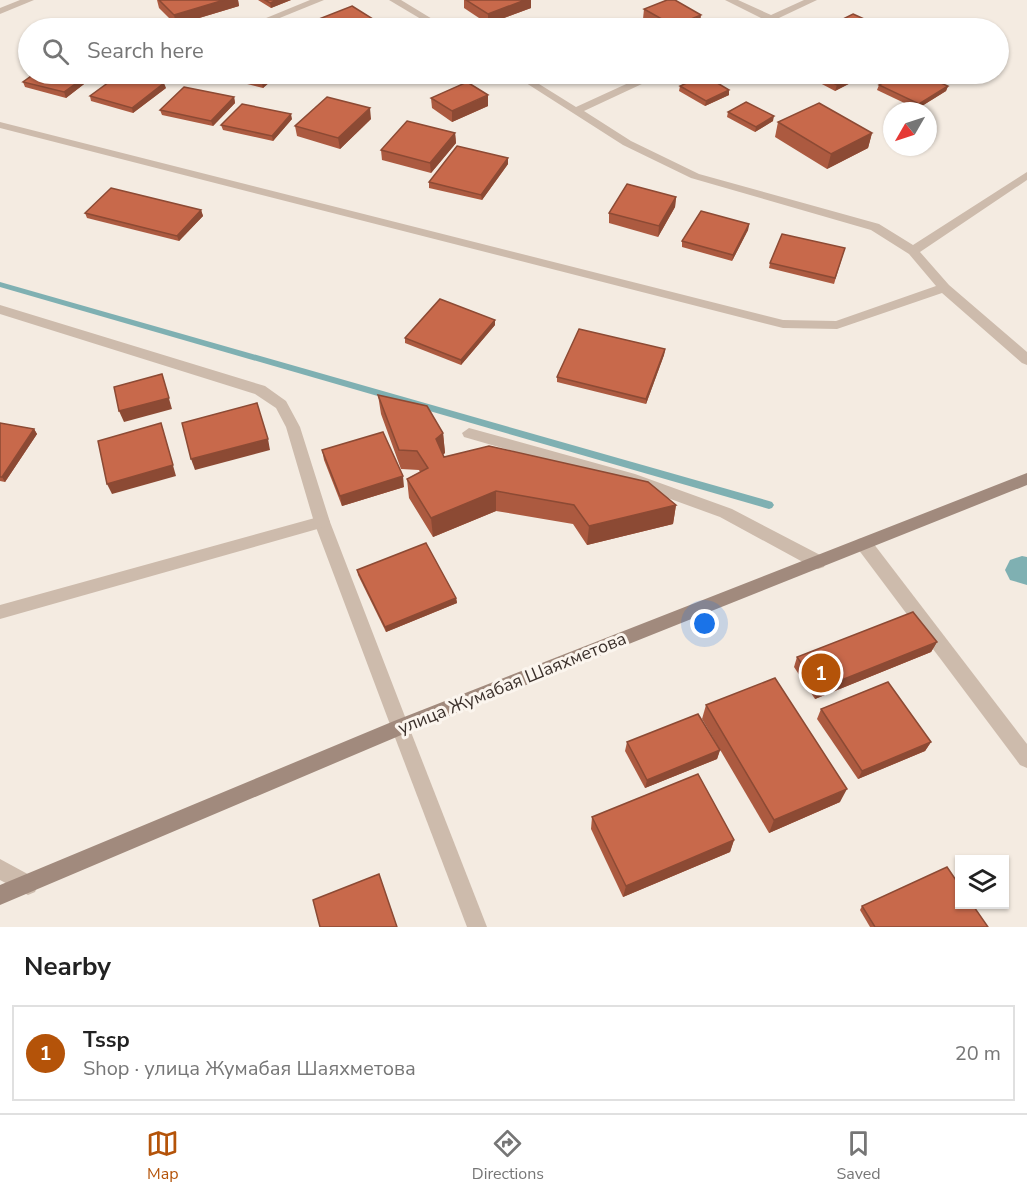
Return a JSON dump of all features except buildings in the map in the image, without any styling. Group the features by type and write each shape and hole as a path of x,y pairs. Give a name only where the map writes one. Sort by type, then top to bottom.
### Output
{"street":[{"path":"0,11 29,0"},
{"path":"273,18 319,0"},
{"path":"394,0 425,18"},
{"path":"730,0 769,18"},
{"path":"773,18 812,0"},
{"path":"534,84 627,143 695,176 875,227 913,251 944,288 1027,360"},
{"path":"578,110 634,84"},
{"path":"0,125 783,324 837,325 944,288"},
{"path":"913,251 1027,175"},
{"path":"0,309 260,390 281,405 293,427 322,522 477,927"},
{"path":"469,433 635,480 726,513 819,562"},
{"name":"улица Жумабая Шаяхметова","path":"0,896 400,727 1027,478"},
{"path":"0,612 322,522"},
{"path":"864,544 1027,759"},
{"path":"0,869 28,885"}],"waterway":[{"path":"0,284 769,505"},
{"path":"1022,570 1027,571"}],"place":[{"name":"Tssp","path":"821,673"}]}
